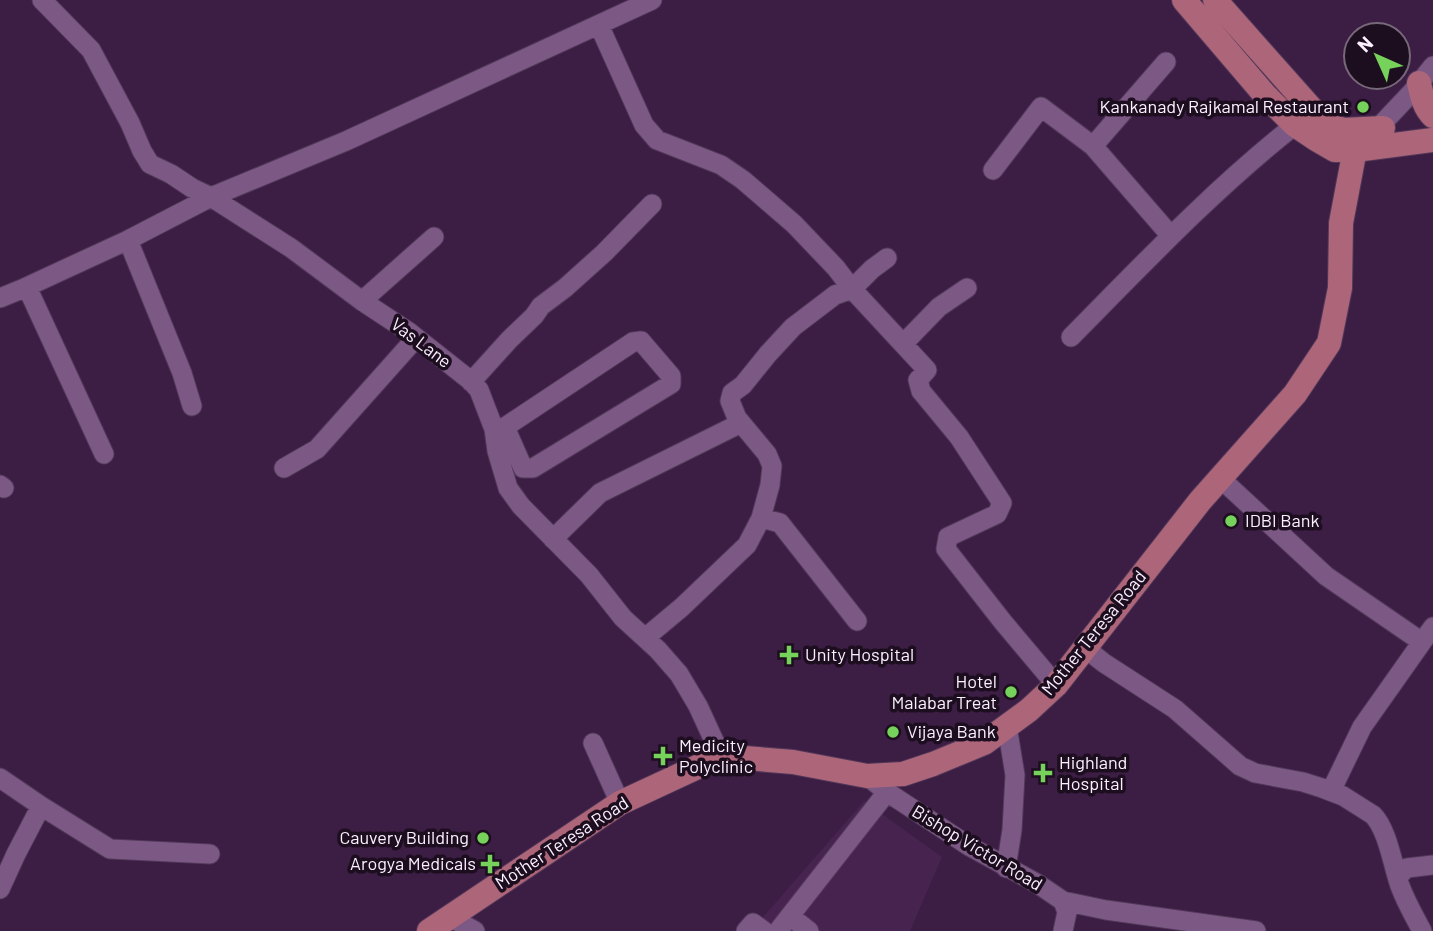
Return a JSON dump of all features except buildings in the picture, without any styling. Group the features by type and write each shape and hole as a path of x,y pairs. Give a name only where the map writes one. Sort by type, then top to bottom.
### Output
{"main road":[{"path":"1184,0 1265,95 1295,125 1335,150 1433,140"},
{"path":"1215,0 1325,124 1343,130 1433,125"},
{"path":"1426,75 1423,101 1433,116"},
{"path":"1355,149 1378,128"},
{"name":"Mother Teresa Road","path":"429,931 620,803 721,756 793,762 867,776 903,774 984,743 1029,710 1056,685 1200,501 1295,394 1329,342 1340,288 1341,223 1355,149"}],"street":[{"name":"Vas Lane","path":"42,0 91,50 150,164 211,197 291,248 416,338 479,390 499,428 497,452 508,488 521,506 589,575 623,618 679,674 698,706 721,756"},
{"path":"0,298 128,240 211,197 346,141 652,0"},
{"path":"599,25 644,125 657,140 720,165 743,180 794,225 836,268 927,370 918,380 921,391 959,437 1002,503 997,514 948,537 946,549 1056,685"},
{"path":"1093,146 1166,62"},
{"path":"1378,128 1426,75"},
{"path":"993,170 1041,107 1093,146 1171,236"},
{"path":"1071,337 1171,236 1295,125"},
{"path":"471,382 541,306 597,260 652,204"},
{"path":"362,301 434,237"},
{"path":"128,240 182,373 192,406"},
{"path":"645,638 747,545 761,518 772,478 772,466 767,454 741,423 732,407 732,393 743,385 793,327 835,295 852,289 887,258"},
{"path":"27,287 104,454"},
{"path":"903,344 939,307 967,288"},
{"path":"284,468 317,449 416,338"},
{"path":"641,341 671,376 671,384 533,468 523,468 499,428 632,342 641,341"},
{"path":"553,539 600,493 741,423"},
{"path":"1220,478 1326,576 1428,635 1363,727 1331,791"},
{"path":"761,518 780,523 857,621"},
{"path":"1085,648 1175,709 1240,766 1255,773 1303,782 1331,791 1364,808 1377,819 1385,835 1405,898 1422,931"},
{"path":"1006,868 1012,830 1015,775 1007,726"},
{"path":"593,743 620,803"},
{"name":"Bishop Victor Road","path":"867,776 887,792 1006,868 1038,884 1063,901"},
{"path":"0,778 110,849 211,854"},
{"path":"809,931 784,923 887,792"},
{"path":"0,889 41,806"},
{"path":"1397,877 1407,868 1433,864"},
{"path":"1063,901 1067,912 1063,931"},
{"path":"1063,901 1106,910 1256,931"},
{"path":"450,917 475,931"},
{"path":"746,931 753,923 764,931"}],"shaded area":[{"path":"864,801 942,857 910,931 751,931"}],"place":[{"name":"Kankanady Rajkamal Restaurant","path":"1363,107"},
{"name":"IDBI Bank","path":"1231,521"},
{"name":"Unity Hospital","path":"789,655"},
{"name":"Hotel Malabar Treat","path":"1011,692"},
{"name":"Vijaya Bank","path":"893,732"},
{"name":"Medicity Polyclinic","path":"663,756"},
{"name":"Highland Hospital","path":"1043,773"},
{"name":"Cauvery Building","path":"483,838"},
{"name":"Arogya Medicals","path":"490,864"}]}
